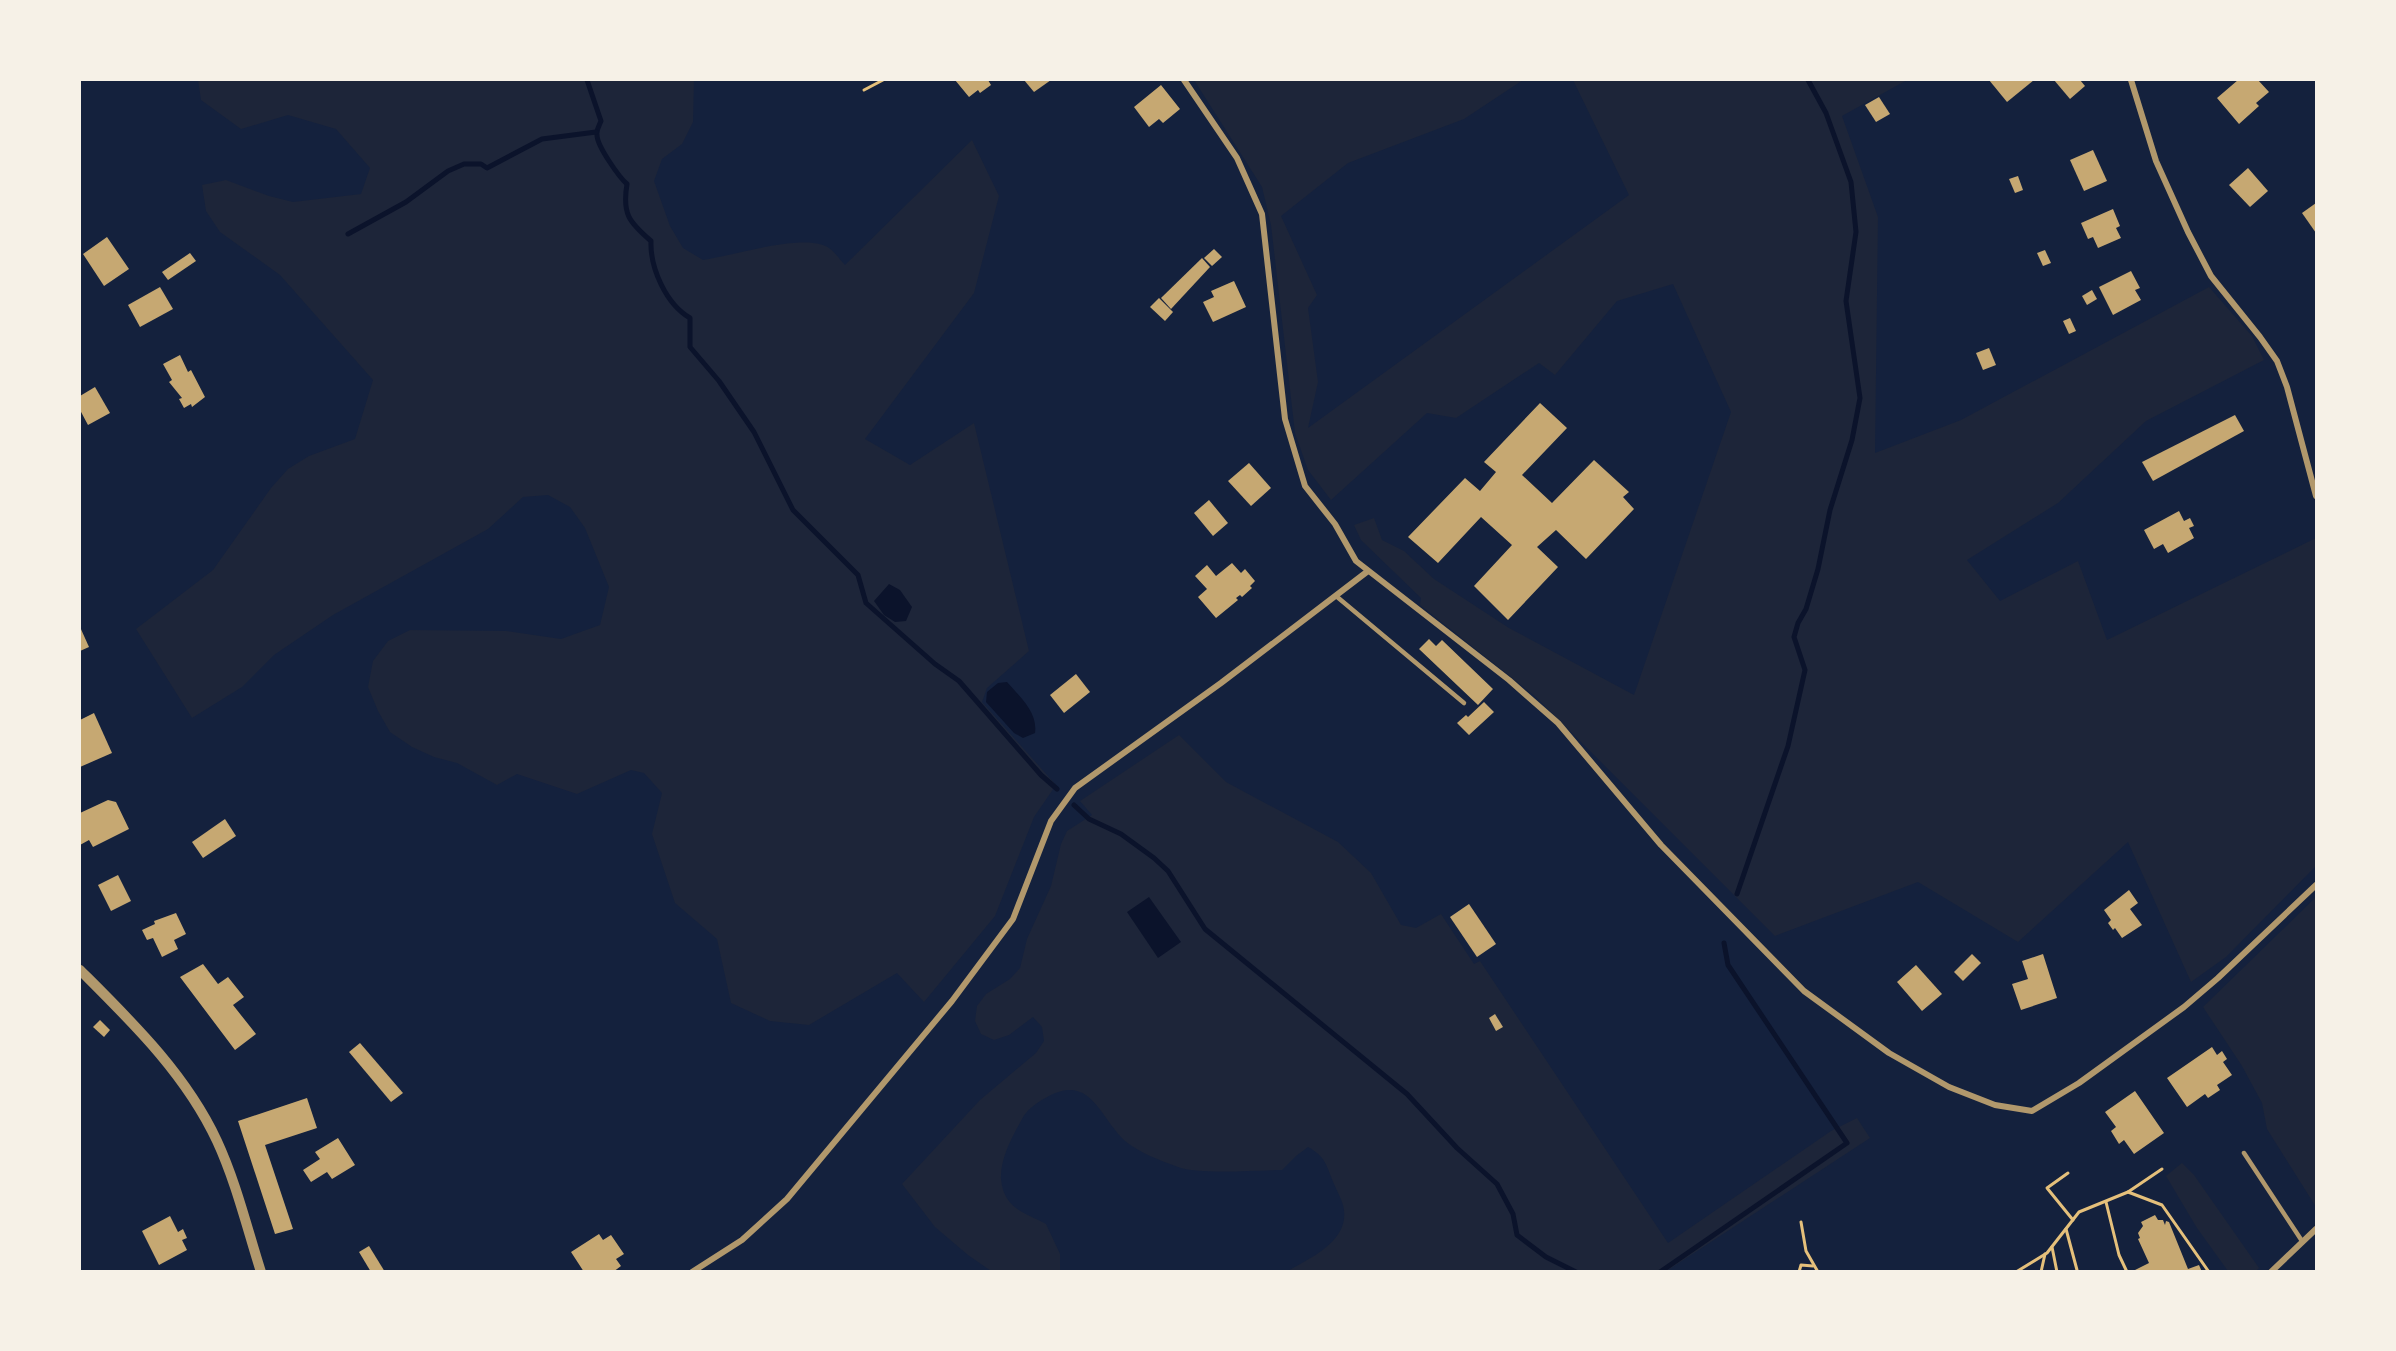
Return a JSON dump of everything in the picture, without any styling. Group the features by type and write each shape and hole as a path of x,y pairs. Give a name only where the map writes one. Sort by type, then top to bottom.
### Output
{"street":[{"path":"1184,80 1237,158 1262,214 1285,420 1305,486 1335,525 1356,561 1509,680 1558,723 1661,845 1804,991 1889,1053 1949,1087 1995,1105 2032,1111 2120,1055 2184,1007 2316,885"},
{"path":"2131,80 2156,161 2191,238 2211,276 2277,361 2287,387 2316,495"},
{"path":"692,1272 742,1240 787,1199 952,1001 1013,920 1051,821 1076,788 1221,683 1368,572"},
{"path":"80,970 138,1029 169,1065 199,1108 217,1141 230,1174 261,1272"},
{"path":"2271,1272 2316,1229"}],"lane":[{"path":"1336,596 1464,703"},
{"path":"2244,1153 2302,1241"}],"path":[{"path":"864,90 883,80"},
{"path":"2016,1272 2045,1254 2079,1212 2128,1192 2162,1169"},
{"path":"2068,1173 2047,1188 2073,1220"},
{"path":"2128,1192 2162,1205 2209,1272"},
{"path":"2105,1201 2119,1256 2127,1272"},
{"path":"1801,1222 1806,1251 1818,1272"},
{"path":"2066,1229 2078,1270"},
{"path":"2052,1246 2056,1272"},
{"path":"2041,1272 2045,1254"},
{"path":"1799,1272 1801,1265 1813,1266"}],"shaded area":[{"path":"198,80 694,80 693,122 682,144 662,159 654,181 670,226 683,248 703,260 768,246 803,243 818,244 829,248 845,265 972,140 999,196 974,293 865,439 910,465 974,423 1029,651 987,688 982,702 1056,785 1034,817 995,916 924,1002 897,973 809,1025 770,1021 731,1003 717,939 675,903 652,834 662,793 644,773 631,770 577,794 517,774 497,785 457,763 434,757 412,747 390,732 368,687 373,661 388,641 410,630 506,631 561,639 600,625 609,587 585,528 570,507 548,495 523,497 488,529 333,615 274,655 242,687 192,718 136,629 213,570 271,488 288,469 309,456 355,439 373,380 280,275 220,232 206,211 202,185 226,180 293,202 361,194 370,168 336,129 288,115 241,129 201,100"},
{"path":"1194,80 1523,80 1464,119 1348,163 1281,216 1317,295 1308,308 1318,382 1308,428 1629,195 1573,80 1907,80 1842,116 1878,217 1875,453 1961,420 2209,287 2252,336 2264,360 2146,421 2058,503 1967,560 2000,601 2078,561 2107,640 2316,538 2316,866 2226,957 2191,982 2128,842 2018,942 1918,882 1775,936 1536,697 1420,605 1421,598 1361,540 1354,525 1374,518 1382,540 1404,551 1434,579 1509,628 1634,695 1731,412 1673,284 1617,301 1555,375 1539,363 1456,418 1427,413 1331,500 1308,470 1295,433 1271,225 1262,187"},
{"path":"889,584 900,590 912,607 906,621 895,622 884,615 874,601"},
{"path":"1007,682 1027,705 1034,718 1035,733 1023,738 1014,733 986,702 987,692 998,683"},
{"path":"1179,735 1226,782 1338,842 1371,873 1401,925 1416,928 1441,914 1474,964 1480,961 1668,1243 1831,1131 1857,1118 1870,1138 1665,1272 1288,1271 1328,1246 1342,1228 1343,1205 1319,1154 1308,1147 1282,1170 1200,1171 1178,1167 1130,1145 1085,1095 1075,1091 1063,1091 1049,1096 1030,1108 1024,1115 1007,1148 1001,1171 1003,1189 1011,1203 1046,1224 1060,1254 1060,1270 991,1271 935,1227 902,1184 980,1100 1036,1053 1044,1041 1042,1027 1033,1017 1009,1035 994,1040 981,1034 975,1021 977,1006 986,994 1010,979 1020,968 1027,939 1051,886 1061,844 1067,831 1092,815 1080,801"},
{"path":"1149,897 1181,942 1158,958 1127,912"},
{"path":"2316,897 2316,1207 2267,1129 2262,1103 2242,1066 2203,1007"},
{"path":"2182,1163 2194,1175 2259,1268 2256,1271 2228,1271 2197,1228 2166,1176"}],"building":[{"path":"955,80 988,80 991,85 980,93 978,90 969,97"},
{"path":"1024,80 1051,80 1034,92"},
{"path":"1989,80 2034,80 2007,102"},
{"path":"2054,80 2080,80 2085,86 2070,99"},
{"path":"2238,80 2258,80 2269,92 2256,103 2259,106 2239,124 2217,98"},
{"path":"1161,85 1180,109 1163,123 1159,119 1149,127 1134,107"},
{"path":"1879,97 1890,114 1876,122 1865,105"},
{"path":"2093,150 2107,181 2084,191 2070,160"},
{"path":"2248,168 2268,191 2250,207 2229,185"},
{"path":"2018,176 2023,190 2015,193 2009,179"},
{"path":"2316,203 2316,233 2302,213"},
{"path":"2113,209 2120,226 2116,228 2121,238 2098,248 2093,237 2088,239 2081,223"},
{"path":"107,237 129,269 104,286 83,254"},
{"path":"1214,249 1222,257 1212,266 1204,258"},
{"path":"2045,250 2051,263 2043,266 2037,253"},
{"path":"190,253 196,261 168,280 162,272"},
{"path":"1202,258 1210,267 1171,309 1161,298"},
{"path":"2131,271 2140,288 2135,290 2141,300 2113,315 2099,287"},
{"path":"1234,281 1246,307 1213,322 1203,302 1214,297 1211,291"},
{"path":"160,287 173,309 140,327 128,305"},
{"path":"2092,290 2097,299 2087,305 2082,296"},
{"path":"1159,298 1173,312 1165,321 1150,307"},
{"path":"2070,318 2076,331 2069,334 2063,321"},
{"path":"1989,348 1996,365 1983,370 1976,353"},
{"path":"180,355 188,372 191,370 205,397 192,407 191,404 184,408 179,399 182,398 169,382 172,380 163,364"},
{"path":"95,387 110,413 88,425 80,410 80,396"},
{"path":"1540,403 1567,428 1522,475 1552,503 1594,460 1629,492 1623,497 1634,509 1586,559 1556,530 1537,547 1558,567 1508,620 1474,586 1512,545 1481,517 1438,563 1408,537 1465,478 1480,491 1496,472 1484,462"},
{"path":"2235,415 2244,431 2153,481 2142,462"},
{"path":"1249,463 1271,488 1251,506 1228,481"},
{"path":"1209,500 1228,523 1213,536 1194,513"},
{"path":"2179,511 2184,521 2190,518 2194,526 2189,528 2194,538 2168,553 2163,544 2154,549 2144,530"},
{"path":"1232,563 1241,573 1245,569 1255,581 1250,586 1252,588 1242,597 1240,595 1236,598 1238,600 1216,618 1198,597 1207,589 1195,576 1207,565 1216,576"},
{"path":"80,627 89,647 80,651"},
{"path":"1429,639 1436,646 1442,640 1493,689 1478,705 1419,649"},
{"path":"1076,674 1090,692 1064,713 1050,695"},
{"path":"1484,702 1494,712 1469,735 1457,723 1466,715 1468,717"},
{"path":"94,713 112,753 80,767 80,720"},
{"path":"108,800 116,802 129,829 93,847 89,840 80,845 80,813"},
{"path":"225,819 236,836 203,858 192,842"},
{"path":"118,875 131,901 111,911 98,885"},
{"path":"2129,890 2138,903 2130,909 2142,925 2122,938 2108,923 2111,920 2104,910"},
{"path":"1469,904 1496,944 1477,957 1450,917"},
{"path":"176,913 186,934 174,940 178,949 162,957 153,938 147,940 142,930 155,924 154,921"},
{"path":"1972,954 1981,963 1963,981 1954,972"},
{"path":"2043,954 2057,998 2021,1010 2012,984 2028,979 2022,961"},
{"path":"203,964 218,984 228,977 244,997 233,1005 256,1034 235,1050 180,977"},
{"path":"1916,965 1942,994 1922,1011 1897,982"},
{"path":"1495,1014 1503,1027 1496,1031 1489,1018"},
{"path":"100,1020 110,1030 104,1037 93,1027"},
{"path":"360,1043 403,1093 391,1102 349,1052"},
{"path":"2212,1047 2217,1055 2222,1051 2227,1059 2223,1062 2232,1075 2217,1085 2220,1090 2208,1098 2205,1094 2187,1107 2167,1078"},
{"path":"2135,1091 2164,1133 2134,1154 2124,1140 2119,1144 2111,1131 2116,1127 2105,1112"},
{"path":"307,1098 317,1128 265,1145 293,1229 275,1234 238,1121"},
{"path":"338,1138 355,1165 332,1179 327,1172 311,1182 303,1170 320,1159 315,1152"},
{"path":"2155,1215 2158,1220 2163,1220 2165,1225 2166,1221 2169,1222 2188,1269 2199,1265 2202,1272 2131,1272 2149,1263 2138,1239 2140,1238 2138,1233 2143,1226 2141,1222"},
{"path":"170,1216 178,1232 183,1229 187,1238 182,1240 187,1250 159,1265 142,1231"},
{"path":"599,1234 603,1240 611,1235 624,1254 616,1259 621,1266 613,1272 584,1272 571,1252"},
{"path":"369,1246 385,1272 371,1272 359,1252"}],"waterway":[{"path":"587,80 601,121 597,131 598,140 609,161 627,184 626,203 629,217 632,223 651,241 653,262 661,284 674,304 690,318 690,347 719,381 754,432 793,510 858,575 866,603 935,664 959,681 1041,775 1057,789"},
{"path":"1737,894 1788,746 1805,670 1794,637 1798,623 1806,609 1818,569 1830,510 1852,440 1860,398 1846,301 1856,232 1851,182 1826,113 1808,80"},
{"path":"348,234 406,202 448,171 464,164 481,164 487,168 542,139 596,132"},
{"path":"1074,805 1089,819 1121,834 1168,871 1205,929 1407,1094 1457,1148 1497,1184 1513,1214 1517,1235 1546,1257 1576,1272"},
{"path":"1660,1272 1847,1143 1728,965 1724,943"}]}
